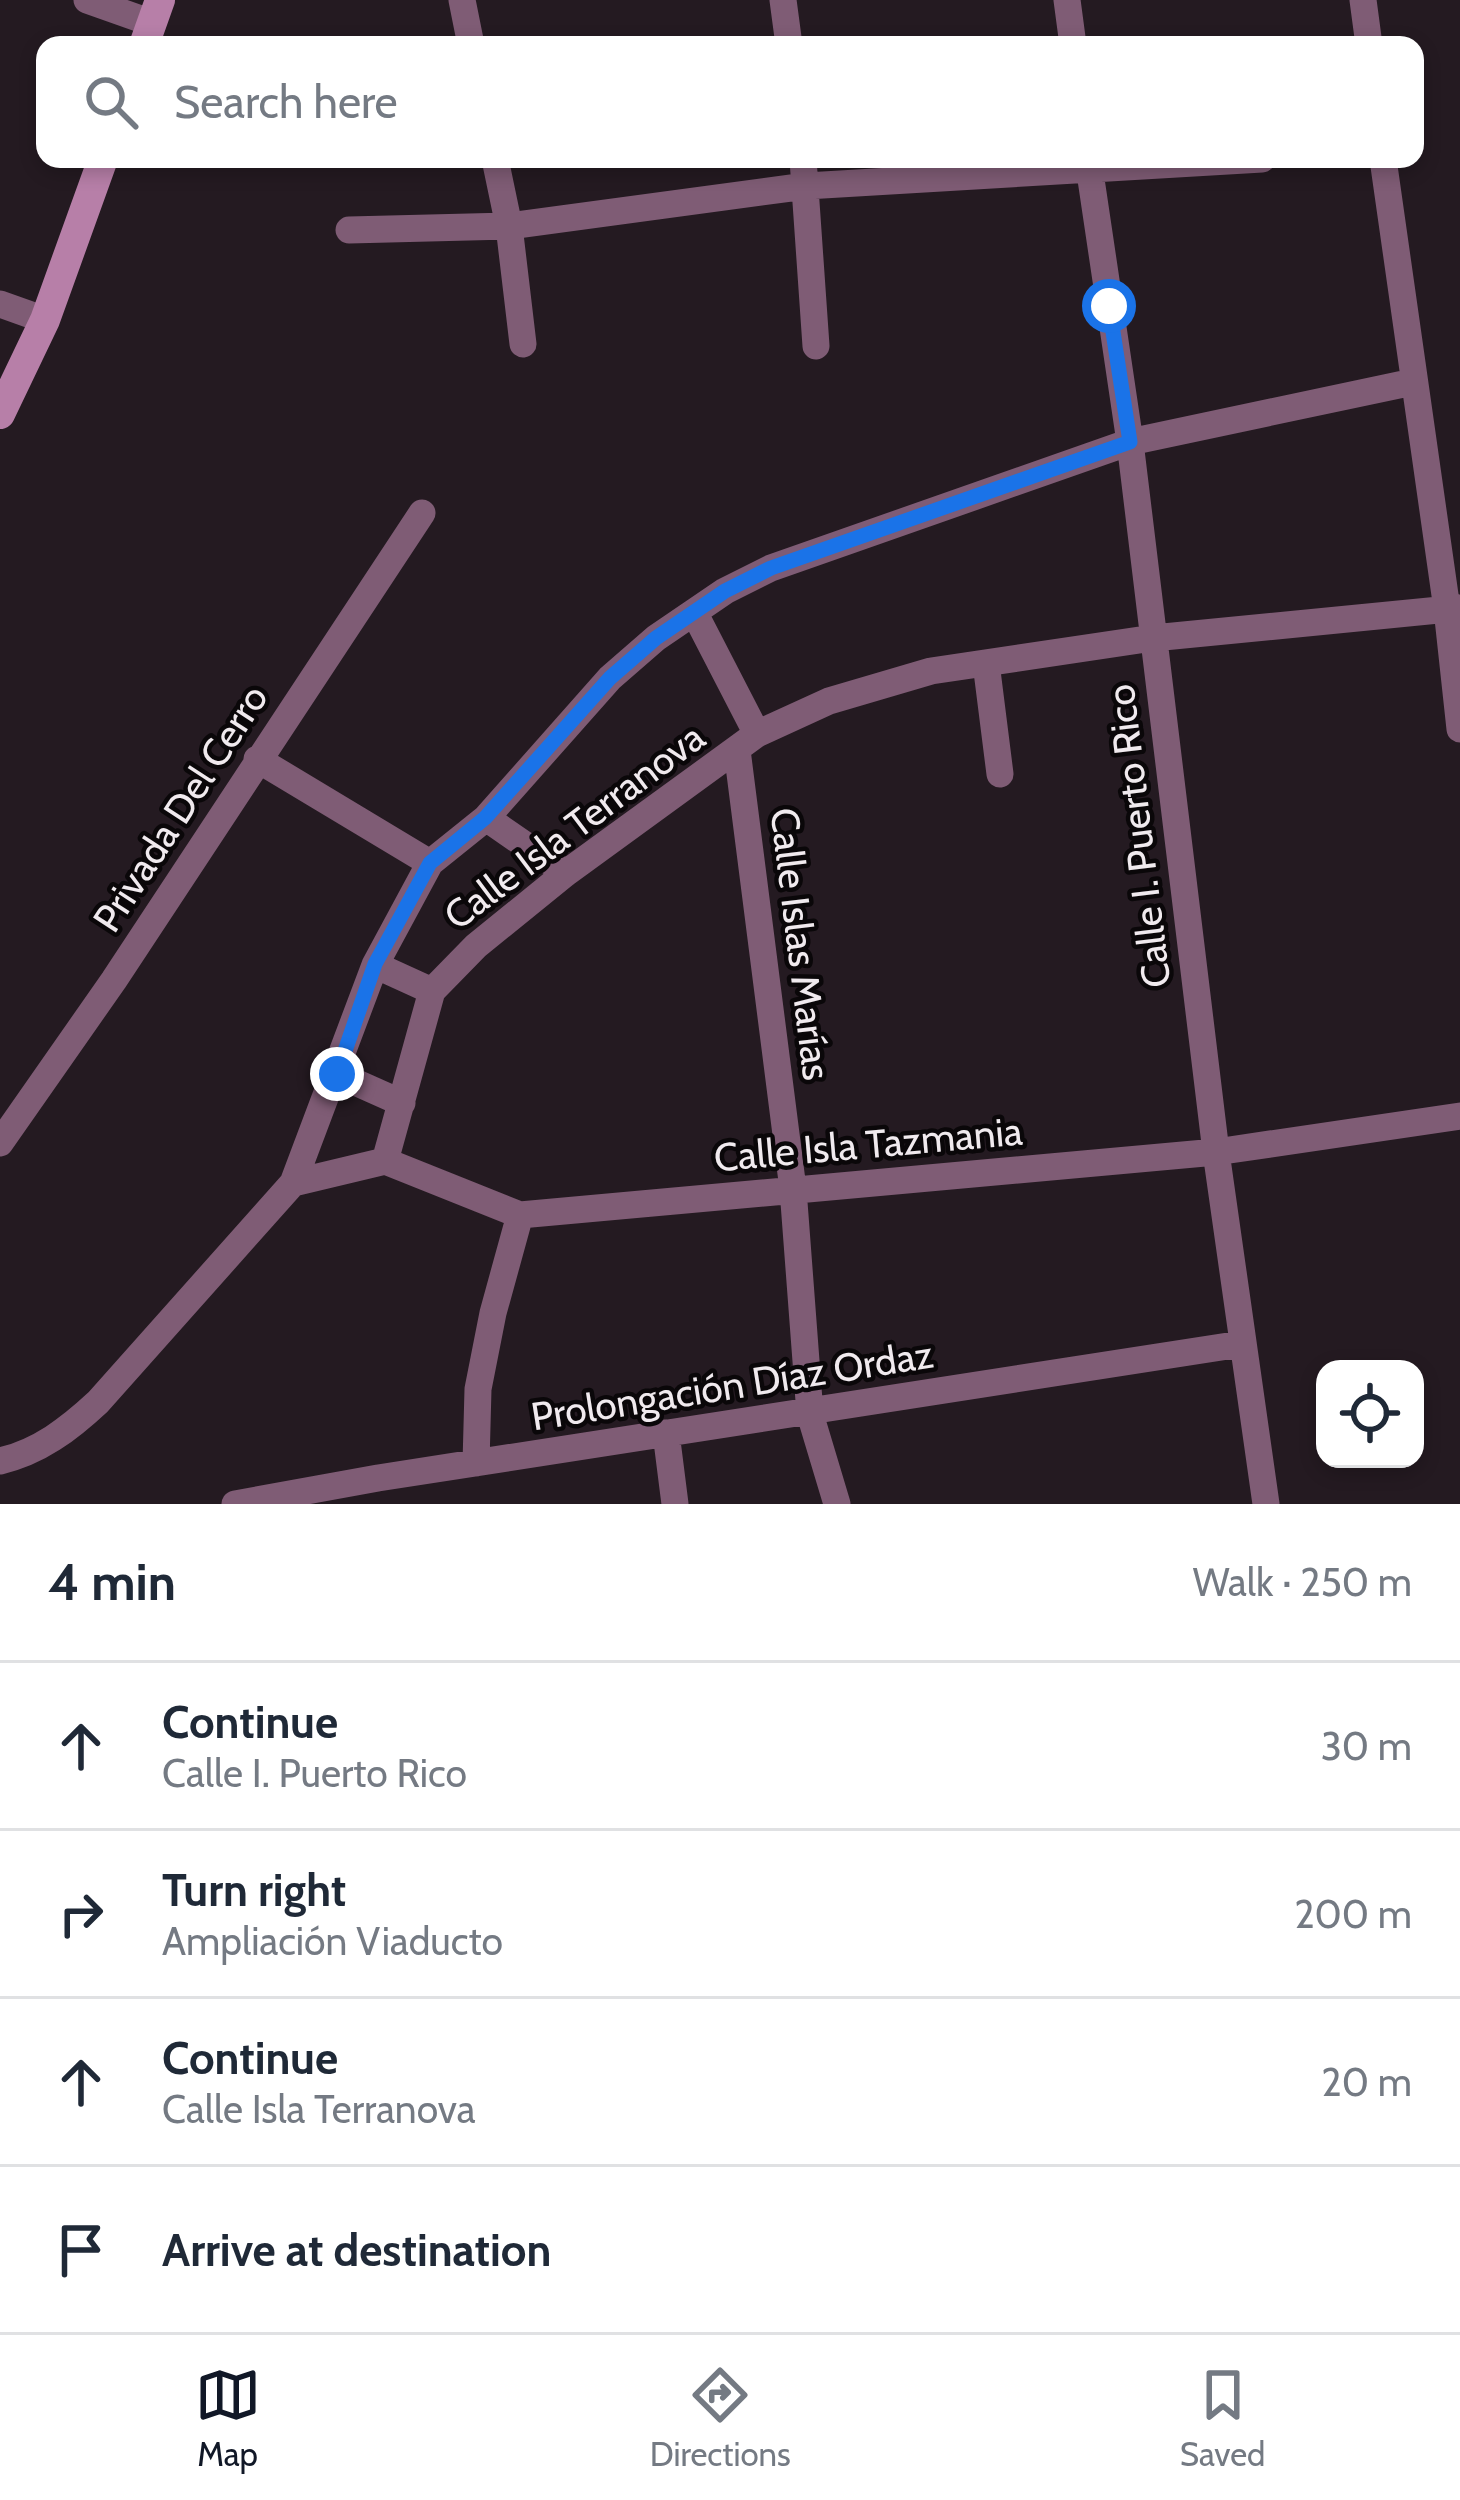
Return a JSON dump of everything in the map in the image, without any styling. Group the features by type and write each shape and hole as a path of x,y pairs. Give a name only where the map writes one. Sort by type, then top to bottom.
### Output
{"main road":[{"path":"0,414 45,320 100,168"}],"street":[{"path":"87,0 152,22"},
{"path":"462,0 469,36"},
{"path":"783,0 787,36"},
{"path":"1067,0 1072,36"},
{"path":"1363,0 1368,36"},
{"path":"497,168 523,344"},
{"path":"350,230 509,226 804,172 946,168"},
{"name":"Calle I. Puerto Rico","path":"1090,168 1130,442 1240,1344 1266,1504"},
{"path":"1384,168 1413,382 1454,609 1460,729"},
{"path":"804,172 816,346"},
{"path":"0,304 45,320"},
{"path":"0,1461 22,1456 67,1430 98,1402 293,1183 375,964 430,863 485,818 610,678 656,638 771,568 1130,442 1413,382"},
{"name":"Privada Del Cerro","path":"0,1144 422,513"},
{"name":"Calle Isla Terranova","path":"432,991 476,946 566,873 747,742 829,701 931,671 1153,638 1454,609"},
{"name":"Calle Islas Marías","path":"694,612 747,742 793,1189 810,1414 837,1504"},
{"path":"986,663 1000,774"},
{"path":"257,759 430,863"},
{"path":"485,818 566,873"},
{"path":"293,1183 385,1161 432,991 375,964"},
{"path":"337,1074 402,1103"},
{"name":"Calle Isla Tazmania","path":"385,1161 520,1215 1216,1152 1460,1116"},
{"path":"476,1463 478,1389 520,1215"},
{"name":"Prolongación Díaz Ordaz","path":"240,1504 380,1491 476,1463 1240,1344"},
{"path":"666,1433 675,1504"}],"route":[{"path":"337,1074 375,964 430,863 485,818 610,678 656,638 725,591 771,568 1130,442 1109,306"}]}
